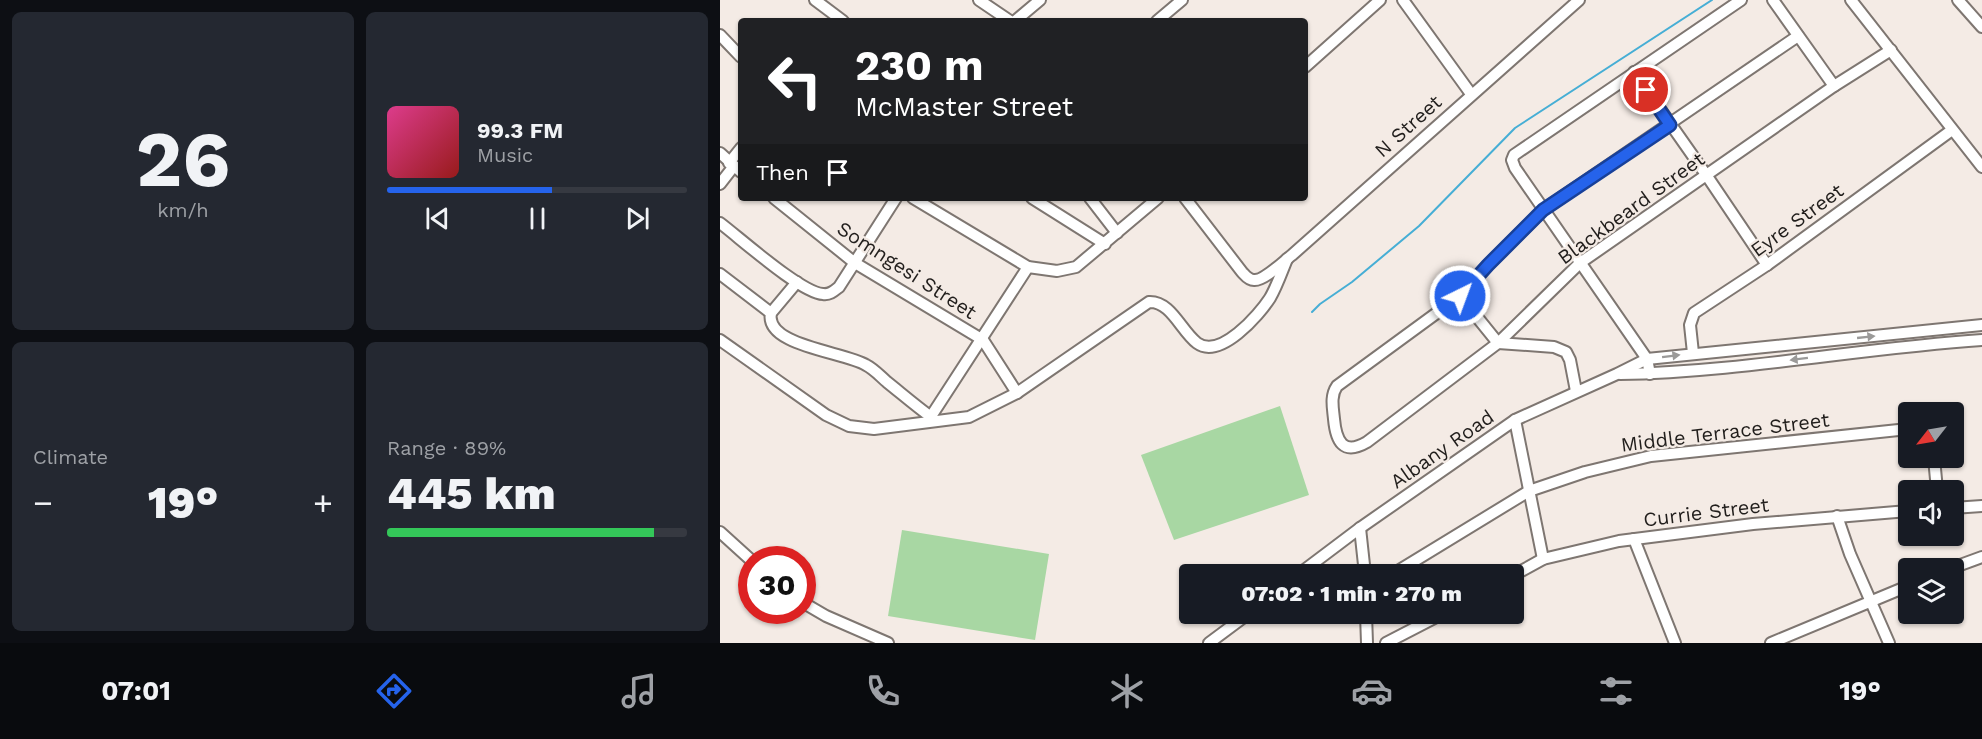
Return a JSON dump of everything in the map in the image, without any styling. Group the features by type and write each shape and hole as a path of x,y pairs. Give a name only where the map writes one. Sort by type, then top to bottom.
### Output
{"street":[{"path":"815,0 839,18"},
{"path":"979,0 1007,18"},
{"path":"1016,18 1040,0"},
{"path":"1161,18 1182,0"},
{"path":"1308,64 1380,0"},
{"path":"1403,0 1471,94"},
{"name":"N Street","path":"1187,201 1242,272 1249,279 1255,281 1262,279 1579,0"},
{"path":"1650,374 1647,358 1543,210 1512,160 1514,155 1741,0"},
{"path":"1773,0 1834,86"},
{"path":"1958,0 1982,27"},
{"path":"1857,2 1891,50 1982,167"},
{"path":"720,35 738,54"},
{"path":"1576,391 1570,360 1566,352 1554,347 1498,343 1460,296 1543,210 1798,36"},
{"name":"Blackbeard Street","path":"1460,296 1337,386 1332,400 1335,429 1339,442 1344,446 1354,448 1367,442 1498,343 1580,262 1834,86 1891,50"},
{"path":"1634,72 1767,265"},
{"name":"Eyre Street","path":"1693,353 1690,325 1694,313 1767,265 1952,130"},
{"path":"720,153 735,167 720,184"},
{"name":"Somngesi Street","path":"778,201 855,263 983,340 1028,267"},
{"path":"720,223 797,282 824,295 839,287 894,201"},
{"path":"918,201 1028,267 1065,270 1076,267 1154,201"},
{"path":"1037,201 1105,243"},
{"path":"1092,201 1117,233"},
{"path":"720,340 826,415 849,426 874,429 929,419 969,417 1017,393 1149,302 1165,307 1191,337 1204,346 1215,347 1229,340 1254,318 1272,296 1287,259"},
{"path":"720,274 771,313"},
{"path":"797,282 771,313 772,323 783,336 806,346 865,364 929,419"},
{"name":"Albany Road","path":"1312,564 1515,420 1647,358 1982,325"},
{"path":"1939,329 1941,343"},
{"path":"929,419 983,340 1017,393"},
{"name":"Albany Road","path":"1617,374 1650,374 1982,340"},
{"path":"1760,348 1761,363"},
{"path":"1515,420 1544,559"},
{"name":"Middle Terrace Street","path":"1409,564 1529,491 1585,472 1651,456 1898,430"},
{"path":"1964,507 1982,506"},
{"name":"Currie Street","path":"1524,570 1544,559 1634,539 1837,516 1898,512"},
{"path":"1837,516 1889,643"},
{"path":"1360,528 1364,564"},
{"path":"720,532 738,548"},
{"path":"1634,539 1675,643"},
{"path":"1964,564 1982,557"},
{"path":"1772,643 1898,590"},
{"path":"816,610 888,643"},
{"path":"1209,643 1235,624"},
{"path":"1366,624 1367,643"},
{"path":"1386,643 1423,624"}],"green space":[{"path":"1280,406 1309,495 1174,540 1141,455"},
{"path":"902,530 1049,554 1035,640 888,616"}],"waterway":[{"path":"1312,312 1419,226 1515,128 1712,0"}],"route":[{"path":"1460,296 1543,210 1670,125 1646,90"}]}
